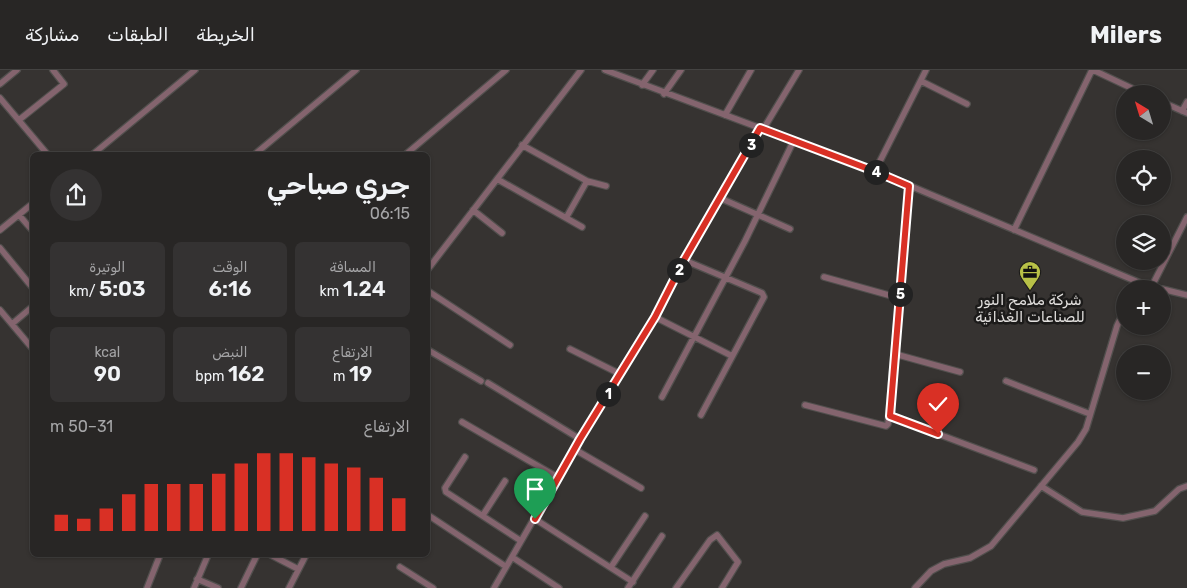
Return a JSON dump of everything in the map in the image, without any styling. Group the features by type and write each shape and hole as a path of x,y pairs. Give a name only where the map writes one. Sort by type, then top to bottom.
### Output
{"street":[{"path":"0,84 17,70"},
{"path":"19,120 64,84 53,70"},
{"path":"180,70 186,76"},
{"path":"96,152 195,70"},
{"path":"258,152 356,70"},
{"path":"409,152 506,70"},
{"path":"430,266 580,70"},
{"path":"605,70 664,94 762,128 874,171 1133,280"},
{"path":"642,85 653,70"},
{"path":"664,94 681,70"},
{"path":"725,115 751,70"},
{"path":"494,588 535,519 557,477 655,317 684,260 720,198 799,70"},
{"path":"874,171 926,70"},
{"path":"1014,230 1092,70 1124,85"},
{"path":"921,81 967,104"},
{"path":"0,98 46,152"},
{"path":"1171,106 1184,112 1187,102"},
{"path":"662,397 758,215 794,140"},
{"path":"522,145 587,182 606,186"},
{"path":"497,179 582,227"},
{"path":"566,218 587,182"},
{"path":"805,405 886,426 890,416 909,186"},
{"path":"720,198 790,229"},
{"path":"0,230 30,206"},
{"path":"473,210 502,233"},
{"path":"19,215 30,228"},
{"path":"1155,280 1187,217"},
{"path":"0,248 30,285"},
{"path":"684,260 726,276 764,294 700,415"},
{"path":"824,277 900,298"},
{"path":"1171,291 1187,295"},
{"path":"430,292 510,345"},
{"path":"12,324 30,309"},
{"path":"0,310 30,346"},
{"path":"655,317 732,356"},
{"path":"915,588 931,571 944,564 970,558 990,546 1082,436 1116,329"},
{"path":"570,349 620,374"},
{"path":"430,351 580,439"},
{"path":"895,354 960,372"},
{"path":"1006,380 1090,414"},
{"path":"890,416 1034,470"},
{"path":"462,422 557,477"},
{"path":"574,449 641,488"},
{"path":"465,457 444,490 521,541"},
{"path":"483,515 504,481"},
{"path":"1041,486 1082,512 1123,518 1155,511 1179,489 1187,486"},
{"path":"430,516 506,566"},
{"path":"611,567 645,516"},
{"path":"535,519 633,582"},
{"path":"676,588 710,540 717,535 738,562 722,588"},
{"path":"628,588 662,536"},
{"path":"147,588 159,557"},
{"path":"194,588 207,557"},
{"path":"241,588 256,557"},
{"path":"275,557 298,569"},
{"path":"289,588 305,557"},
{"path":"512,557 559,588"},
{"path":"400,567 433,588"},
{"path":"197,579 218,588"}],"place":[{"name":"شركة ملامح النور للصناعات الغذائية","path":"1030,291"}],"route":[{"path":"535,519 555,481 655,317 684,260 760,128 909,186 890,416 938,434"}]}
